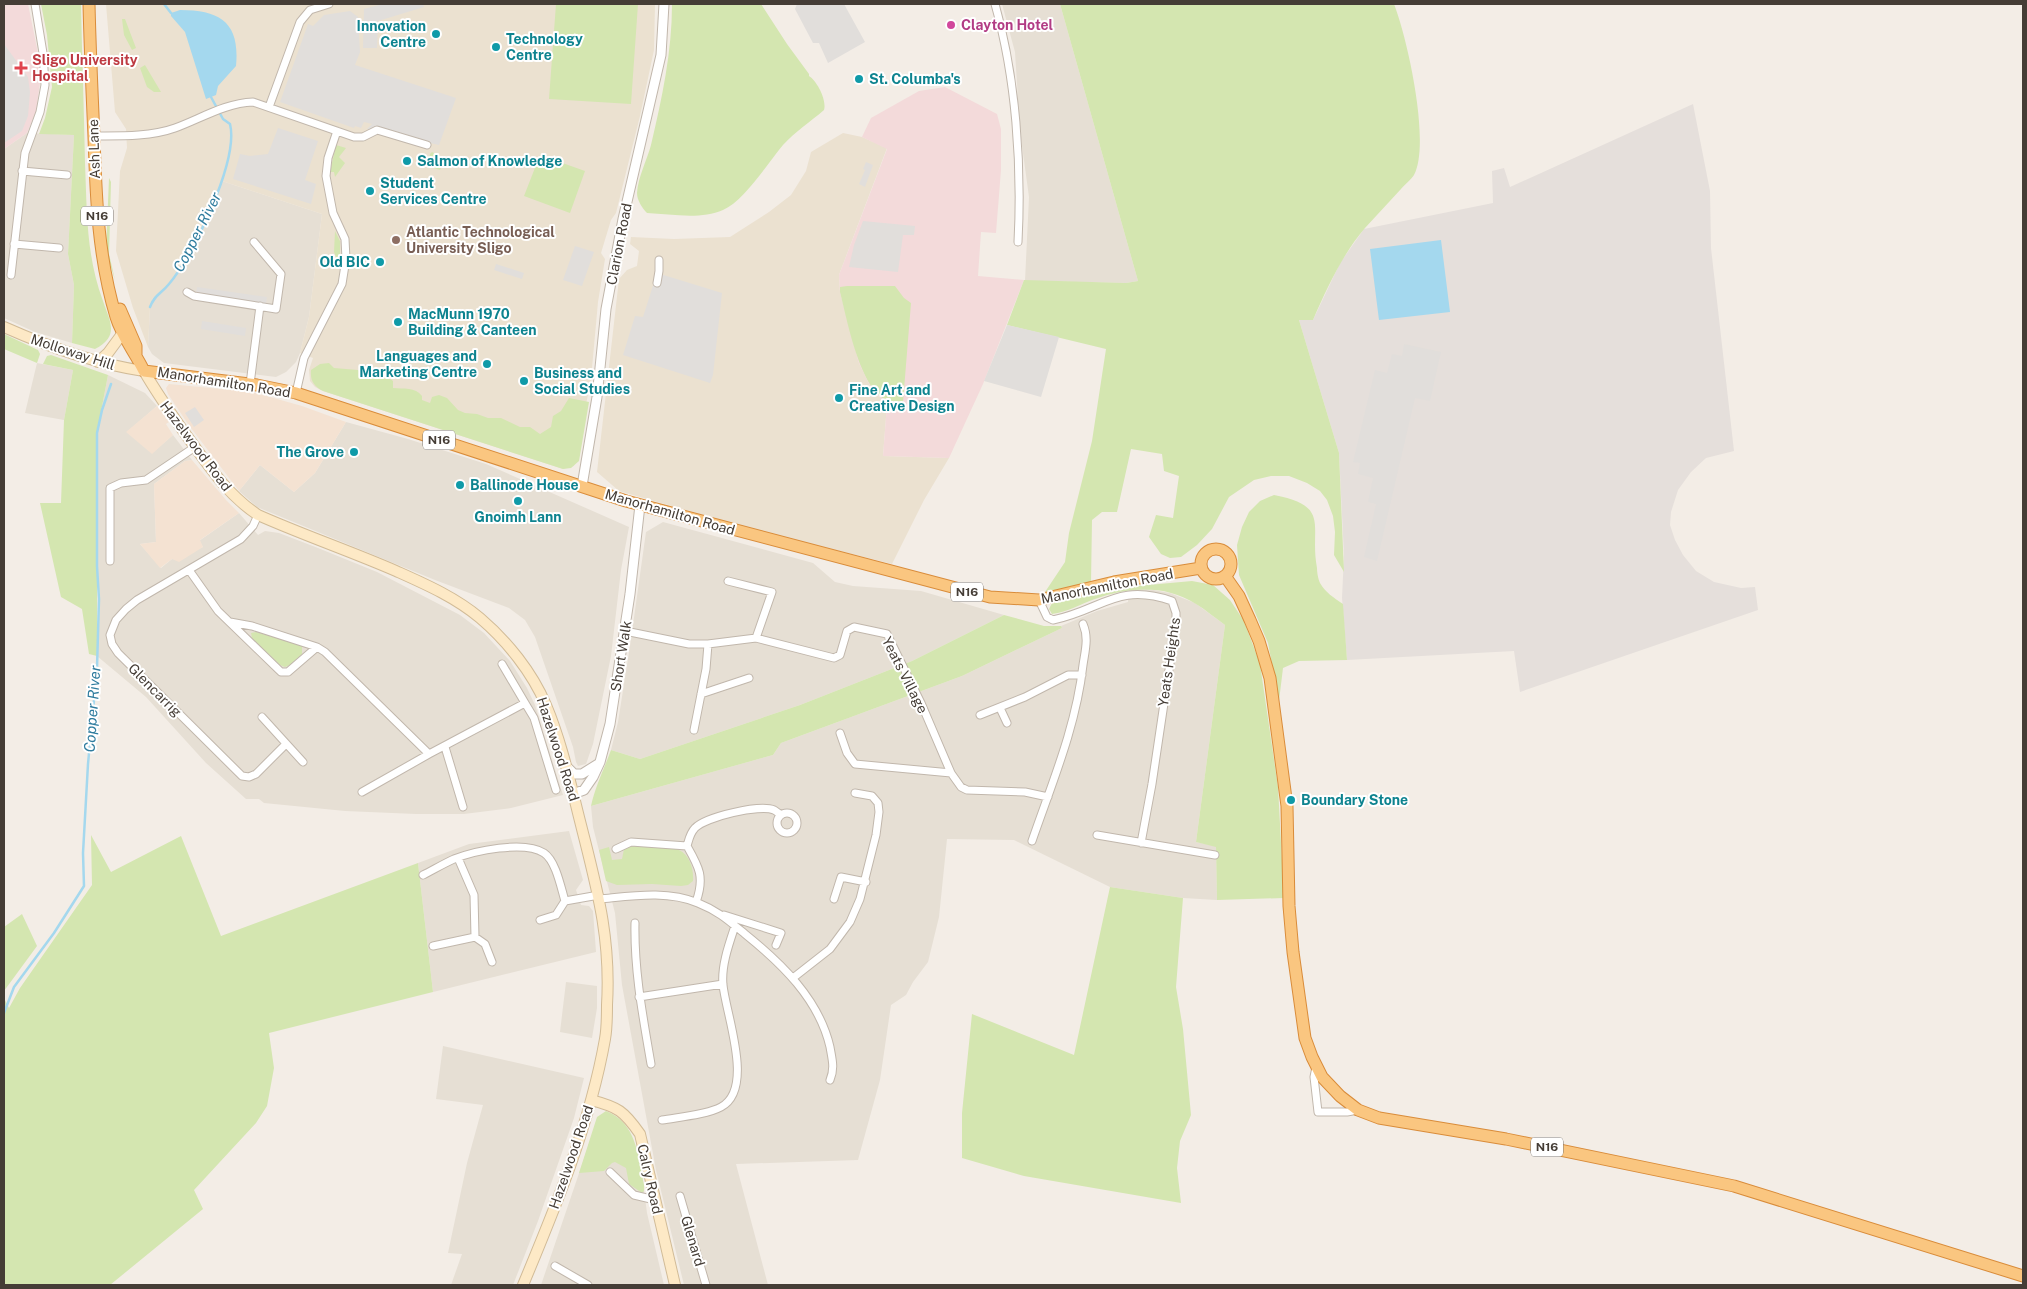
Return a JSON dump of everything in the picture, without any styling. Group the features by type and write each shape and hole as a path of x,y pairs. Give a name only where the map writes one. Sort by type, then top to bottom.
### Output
{"highway":[{"name":"Ash Lane","path":"89,4 97,224 102,259 116,318 122,334 126,344 136,354 144,370"},
{"name":"Ash Lane","path":"111,294 123,315 136,346 136,354"},
{"name":"Manorhamilton Road","path":"144,370 250,384 296,394 640,505 990,597 1039,600 1114,582 1201,568"},
{"path":"1217,548 1230,556 1231,570 1226,576 1216,580 1211,579 1201,568 1202,559 1208,551 1217,548"},
{"name":"N16","path":"1226,576 1253,627 1265,658 1270,678 1287,806 1289,906 1295,971 1305,1038 1316,1067 1322,1077 1340,1096 1358,1110 1379,1118 1506,1138 1734,1186 2023,1276"}],"main road":[{"name":"Molloway Hill","path":"4,327 44,344 98,362 144,370"},
{"path":"98,362 108,353 122,334"},
{"name":"Hazelwood Road","path":"144,370 153,388 195,447 232,494 258,515 426,584 456,600 479,617 518,657 546,706 565,765 599,897 606,932 608,998 606,1037 591,1100 564,1180 523,1285"},
{"name":"Calry Road","path":"591,1100 611,1105 627,1115 640,1134 675,1285"}],"street":[{"path":"12,276 22,171 27,146 40,112 45,85 43,53 35,4"},
{"path":"269,107 300,22 310,10 329,4"},
{"name":"Clarion Road","path":"582,486 597,397 608,300 623,219 661,55 664,4"},
{"path":"995,4 1005,37 1013,89 1019,205 1018,242"},
{"path":"94,136 120,136 160,132 228,106 253,102 358,138 377,130 427,145"},
{"path":"296,394 304,358 342,284 345,272 345,240 333,213 326,176 328,158 337,131"},
{"path":"22,171 68,175"},
{"path":"187,292 194,296 276,309 281,274 254,242"},
{"path":"14,244 59,248"},
{"path":"656,283 660,271 659,260"},
{"path":"250,384 260,306"},
{"path":"110,561 110,488 121,484 146,480 195,447"},
{"name":"Short Walk","path":"573,794 588,786 600,762 610,724 625,631 640,505"},
{"name":"Glencarrig","path":"258,515 253,526 241,539 137,600 126,609 112,627 110,635 112,644 118,653 242,776 249,777 256,774 286,744"},
{"path":"189,570 218,611 281,672 288,672 317,647"},
{"path":"728,581 772,592 756,638"},
{"name":"Yeats Heights","path":"1039,600 1047,617 1053,620 1064,618 1104,601 1136,593 1157,596 1172,601 1174,604 1176,623 1152,784 1141,843"},
{"path":"230,622 252,626 317,647 326,652 429,754"},
{"path":"1032,842 1068,741 1082,675 1087,634 1083,624"},
{"name":"Yeats Village","path":"625,631 689,644 708,644 756,638 834,658 840,655 847,631 854,628 887,634 921,703 951,773 961,787 967,790 1025,792 1048,797"},
{"path":"694,730 702,694 708,644"},
{"path":"502,664 534,718 556,790"},
{"path":"980,715 1024,698 1068,675 1082,675"},
{"path":"702,694 750,678"},
{"path":"362,792 525,703"},
{"path":"1000,708 1007,723"},
{"path":"262,718 303,762"},
{"path":"840,732 847,753 855,764 951,773"},
{"path":"445,747 463,807"},
{"path":"565,765 574,774 582,774 590,771 600,762"},
{"path":"793,978 830,950 850,922 866,882 876,835 879,812 878,803 872,796 855,793"},
{"path":"696,902 702,878 687,846 690,835 695,828 704,821 757,808 773,809 780,814"},
{"path":"1097,835 1215,855"},
{"path":"616,849 631,842 687,846"},
{"path":"423,875 458,858 488,850 522,847 544,853 556,872 565,901 556,915 540,920"},
{"path":"458,858 474,895 475,937"},
{"path":"834,899 841,877 866,882"},
{"path":"565,901 599,897 655,895 696,902 723,914 781,933 776,945"},
{"path":"723,914 769,953 793,978 815,1010 827,1038 833,1062 834,1072 830,1080"},
{"path":"635,923 639,998 651,1064"},
{"path":"662,1120 722,1107 734,1095 739,1074 723,984 726,954 735,926"},
{"path":"433,946 475,937 485,944 492,962"},
{"path":"639,998 723,984"},
{"path":"1316,1067 1314,1076 1318,1112 1358,1110"},
{"path":"610,1172 634,1195 655,1200"},
{"name":"Glenard","path":"680,1196 706,1285"},
{"path":"555,1266 588,1285"}],"shaded area":[{"name":"Sligo University Hospital","path":"4,4 28,4 38,53 40,83 36,112 27,133 4,149"},
{"name":"Atlantic Technological University Sligo","path":"106,4 655,4 654,50 640,116 616,213 611,220 601,253 605,259 598,302 591,379 574,466 563,469 315,387 310,381 309,370 313,358 300,353 309,317 322,214 222,181 217,198 186,259 169,285 153,298 150,307 148,347 133,308 116,251 120,171 127,148 126,129 115,112"},
{"path":"383,4 423,4 424,7 378,21 377,48 363,48 364,9"},
{"path":"797,4 844,4 865,42 828,63 819,43 813,43 795,9"},
{"path":"1002,4 1060,4 1138,281 1126,283 1025,281 1029,197 1020,131 1015,52"},
{"path":"350,11 358,17 360,52 355,65 456,98 439,145 367,129 372,124 364,122 361,128 355,126 354,128 280,102 308,24 313,26 324,15"},
{"path":"4,44 28,77 30,92 28,116 22,131 4,143"},
{"path":"945,87 997,114 1001,129 1001,170 996,233 981,232 978,276 1024,280 983,384 949,458 883,456 887,404 872,390 859,363 840,292 839,275 887,149 862,137 871,118 919,91"},
{"path":"1693,104 1710,191 1711,248 1734,451 1706,458 1691,472 1678,490 1671,512 1670,525 1683,555 1696,571 1714,582 1741,588 1755,587 1758,610 1520,692 1514,651 1347,660 1342,598 1344,555 1339,453 1299,320 1313,320 1340,263 1364,229 1493,203 1492,171 1504,168 1510,187"},
{"path":"278,128 318,141 305,180 316,184 311,204 233,179 240,154 250,156 268,154"},
{"path":"27,133 74,135 68,254 74,285 72,343 35,332 4,318 4,149"},
{"path":"843,133 862,137 887,148 839,275 840,292 859,363 872,390 887,404 883,456 949,458 924,500 892,564 759,531 619,491 597,472 619,279 627,270 637,266 639,251 630,244 631,237 674,239 730,237 769,212 791,195 806,171 811,152"},
{"path":"866,162 873,165 865,187 859,184"},
{"path":"222,181 322,214 309,317 300,353 296,362 286,372 276,377 164,363 152,354 148,347 150,307 153,298 169,285 186,259 217,198"},
{"path":"863,221 915,226 914,235 903,235 898,272 849,267 854,245"},
{"path":"575,246 594,252 582,286 563,280"},
{"path":"496,264 524,273 522,279 494,270"},
{"path":"657,273 722,293 713,375 710,383 623,355 635,316 643,317"},
{"path":"197,287 267,297 266,304 196,293"},
{"path":"202,321 246,328 245,336 201,329"},
{"path":"1007,325 1059,337 1041,397 984,381"},
{"path":"1404,344 1441,352 1430,401 1415,398 1377,561 1364,557 1376,504 1368,502 1373,478 1358,474 1360,463 1353,462 1375,370 1387,373 1392,354 1402,356"},
{"path":"37,363 73,370 64,420 25,413"},
{"path":"108,375 145,393 157,406 127,432 152,453 173,435 192,460 185,461 154,484 156,542 140,544 161,568 172,559 203,547 199,541 239,513 258,535 265,531 279,533 318,548 377,572 460,615 484,633 510,661 527,688 535,705 563,795 511,808 464,814 345,811 264,803 259,799 246,799 206,763 146,697 97,656 99,599 97,566 97,433"},
{"path":"169,384 252,392 302,406 346,422 315,473 294,492 260,465 239,491 188,424 168,394 166,388"},
{"path":"157,406 169,422 166,424 173,435 152,454 126,432"},
{"path":"195,407 204,420 194,427 185,413"},
{"path":"346,422 408,439 486,464 629,527 621,570 611,656 593,744 586,764 578,766 576,762 573,747 535,637 525,620 509,608 435,580 257,507 239,491 260,465 294,492 315,473"},
{"path":"192,460 239,513 200,540 203,547 179,562 172,559 160,568 140,544 156,542 154,484 185,461"},
{"path":"663,522 813,563 835,582 853,586 921,591 1004,615 912,661 800,705 640,759 611,750 618,722 646,532"},
{"path":"1142,588 1170,593 1195,603 1225,625 1196,842 1216,846 1217,900 1183,898 1110,887 1014,840 947,839 939,917 928,962 906,995 891,1005 880,1080 858,1160 736,1164 768,1285 684,1285 656,1170 622,985 615,913 593,827 591,806 773,755 781,743 962,676 1062,628 1061,626 1097,611 1128,602 1129,589"},
{"path":"569,831 583,880 576,890 581,905 589,906 593,911 596,952 433,992 418,863 469,844"},
{"path":"566,982 597,986 597,1008 592,1038 560,1032"},
{"path":"443,1046 584,1078 574,1118 538,1221 513,1285 451,1285 462,1254 448,1253 467,1163 483,1105 436,1099"},
{"path":"590,1141 642,1175 647,1213 664,1285 541,1285"}],"green space":[{"path":"41,4 81,4 88,233 97,284 111,328 108,339 95,349 72,343 74,285 68,254 74,135 39,134 45,118 52,87 47,35"},
{"path":"556,4 638,4 631,104 549,99"},
{"path":"672,4 761,4 809,76 818,86 825,106 824,110 783,145 739,199 723,210 705,215 685,216 647,213 637,196 639,181 651,145 662,92 670,40"},
{"path":"1060,4 1394,4 1411,64 1419,116 1419,160 1411,179 1365,228 1349,249 1313,320 1299,320 1339,453 1344,572 1334,555 1335,532 1333,516 1327,500 1320,491 1307,483 1289,476 1271,476 1254,480 1229,497 1212,529 1197,545 1181,557 1170,558 1161,554 1149,537 1156,515 1173,518 1179,476 1164,471 1162,454 1131,449 1117,512 1102,512 1092,520 1091,583 1045,592 1065,562 1069,533 1092,441 1106,349 1007,325 1024,280 1126,283 1138,281"},
{"path":"122,19 125,19 136,48 132,50 124,35"},
{"path":"145,65 161,92 154,92 147,87 140,68"},
{"path":"336,145 346,148 339,157 345,163 335,177 334,172 330,172"},
{"path":"432,152 443,163 440,170 428,164"},
{"path":"540,155 585,171 570,213 524,196"},
{"path":"109,178 111,182 109,254 115,280 106,251"},
{"path":"335,231 340,241 340,266 334,252"},
{"path":"895,286 904,298 911,303 903,402 889,401 878,394 869,383 862,369 840,292 840,287"},
{"path":"4,334 38,350 40,354 37,363 4,349"},
{"path":"51,355 108,375 97,433 97,656 89,654 82,609 61,597 40,503 61,503 64,420 73,370 43,364 47,356"},
{"path":"329,363 334,368 358,370 365,376 378,377 385,375 393,381 393,388 416,391 422,396 422,400 430,403 432,397 439,395 447,398 458,410 465,413 477,414 488,418 501,418 520,427 530,427 540,434 551,427 553,416 561,411 569,398 589,402 579,461 571,468 563,469 323,391 313,383 311,370 320,364"},
{"path":"1274,495 1304,505 1311,512 1314,520 1315,553 1319,581 1327,592 1343,604 1347,660 1299,661 1283,668 1279,701 1268,643 1239,575 1237,545 1249,512 1260,501"},
{"path":"1192,581 1213,585 1230,600 1244,621 1260,664 1278,787 1284,898 1217,900 1216,847 1196,842 1225,625 1200,606 1172,593 1159,590 1120,592 1052,614 1049,609 1052,603 1115,588"},
{"path":"1004,615 1044,626 1061,626 1062,628 962,676 781,743 773,755 591,806 611,750 640,759 800,705 912,661"},
{"path":"256,632 302,646 302,654 290,665 285,667 280,665 252,638 251,633"},
{"path":"91,835 111,872 181,836 221,936 418,863 433,992 269,1033 274,1068 267,1106 256,1123 194,1190 203,1209 110,1285 4,1285 4,998 9,1008 20,988 92,885"},
{"path":"631,846 663,847 683,852 690,863 693,881 688,885 681,886 652,884 617,885 606,881 599,850 609,847 612,860 622,859 624,849"},
{"path":"1110,887 1183,898 1176,987 1183,1029 1191,1115 1180,1141 1177,1168 1181,1203 1024,1176 962,1158 962,1113 972,1014 1074,1055"},
{"path":"22,914 37,946 4,991 4,927"},
{"path":"606,1111 616,1116 630,1132 638,1152 644,1185 642,1193 629,1184 626,1168 615,1162 604,1171 579,1173 597,1117"}],"water":[{"path":"180,10 207,13 217,17 225,22 235,40 236,66 218,86 216,95 206,99 185,32 171,16 171,13"},
{"path":"1441,240 1450,312 1379,320 1370,249"}],"waterway":[{"name":"Copper River","path":"164,4 171,13"},
{"name":"Copper River","path":"150,307 154,299 179,271 190,252 212,207 228,160 231,140 230,124 223,119 211,97"},
{"name":"Copper River","path":"4,1013 14,987 54,933 84,886 83,853 88,764 97,668 99,599 97,566 97,433 102,410 111,384"}],"place":[{"name":"Clayton Hotel","path":"951,25"},
{"name":"Innovation Centre","path":"436,34"},
{"name":"Technology Centre","path":"496,47"},
{"name":"Sligo University Hospital","path":"21,68"},
{"name":"St. Columba's","path":"859,79"},
{"name":"Salmon of Knowledge","path":"407,161"},
{"name":"Student Services Centre","path":"370,191"},
{"name":"Atlantic Technological University Sligo","path":"396,240"},
{"name":"Old BIC","path":"380,262"},
{"name":"MacMunn 1970 Building & Canteen","path":"398,322"},
{"name":"Languages and Marketing Centre","path":"487,364"},
{"name":"Business and Social Studies","path":"524,381"},
{"name":"Fine Art and Creative Design","path":"839,398"},
{"name":"The Grove","path":"354,452"},
{"name":"Ballinode House","path":"460,485"},
{"name":"Gnoimh Lann","path":"518,501"},
{"name":"Boundary Stone","path":"1291,800"}]}
